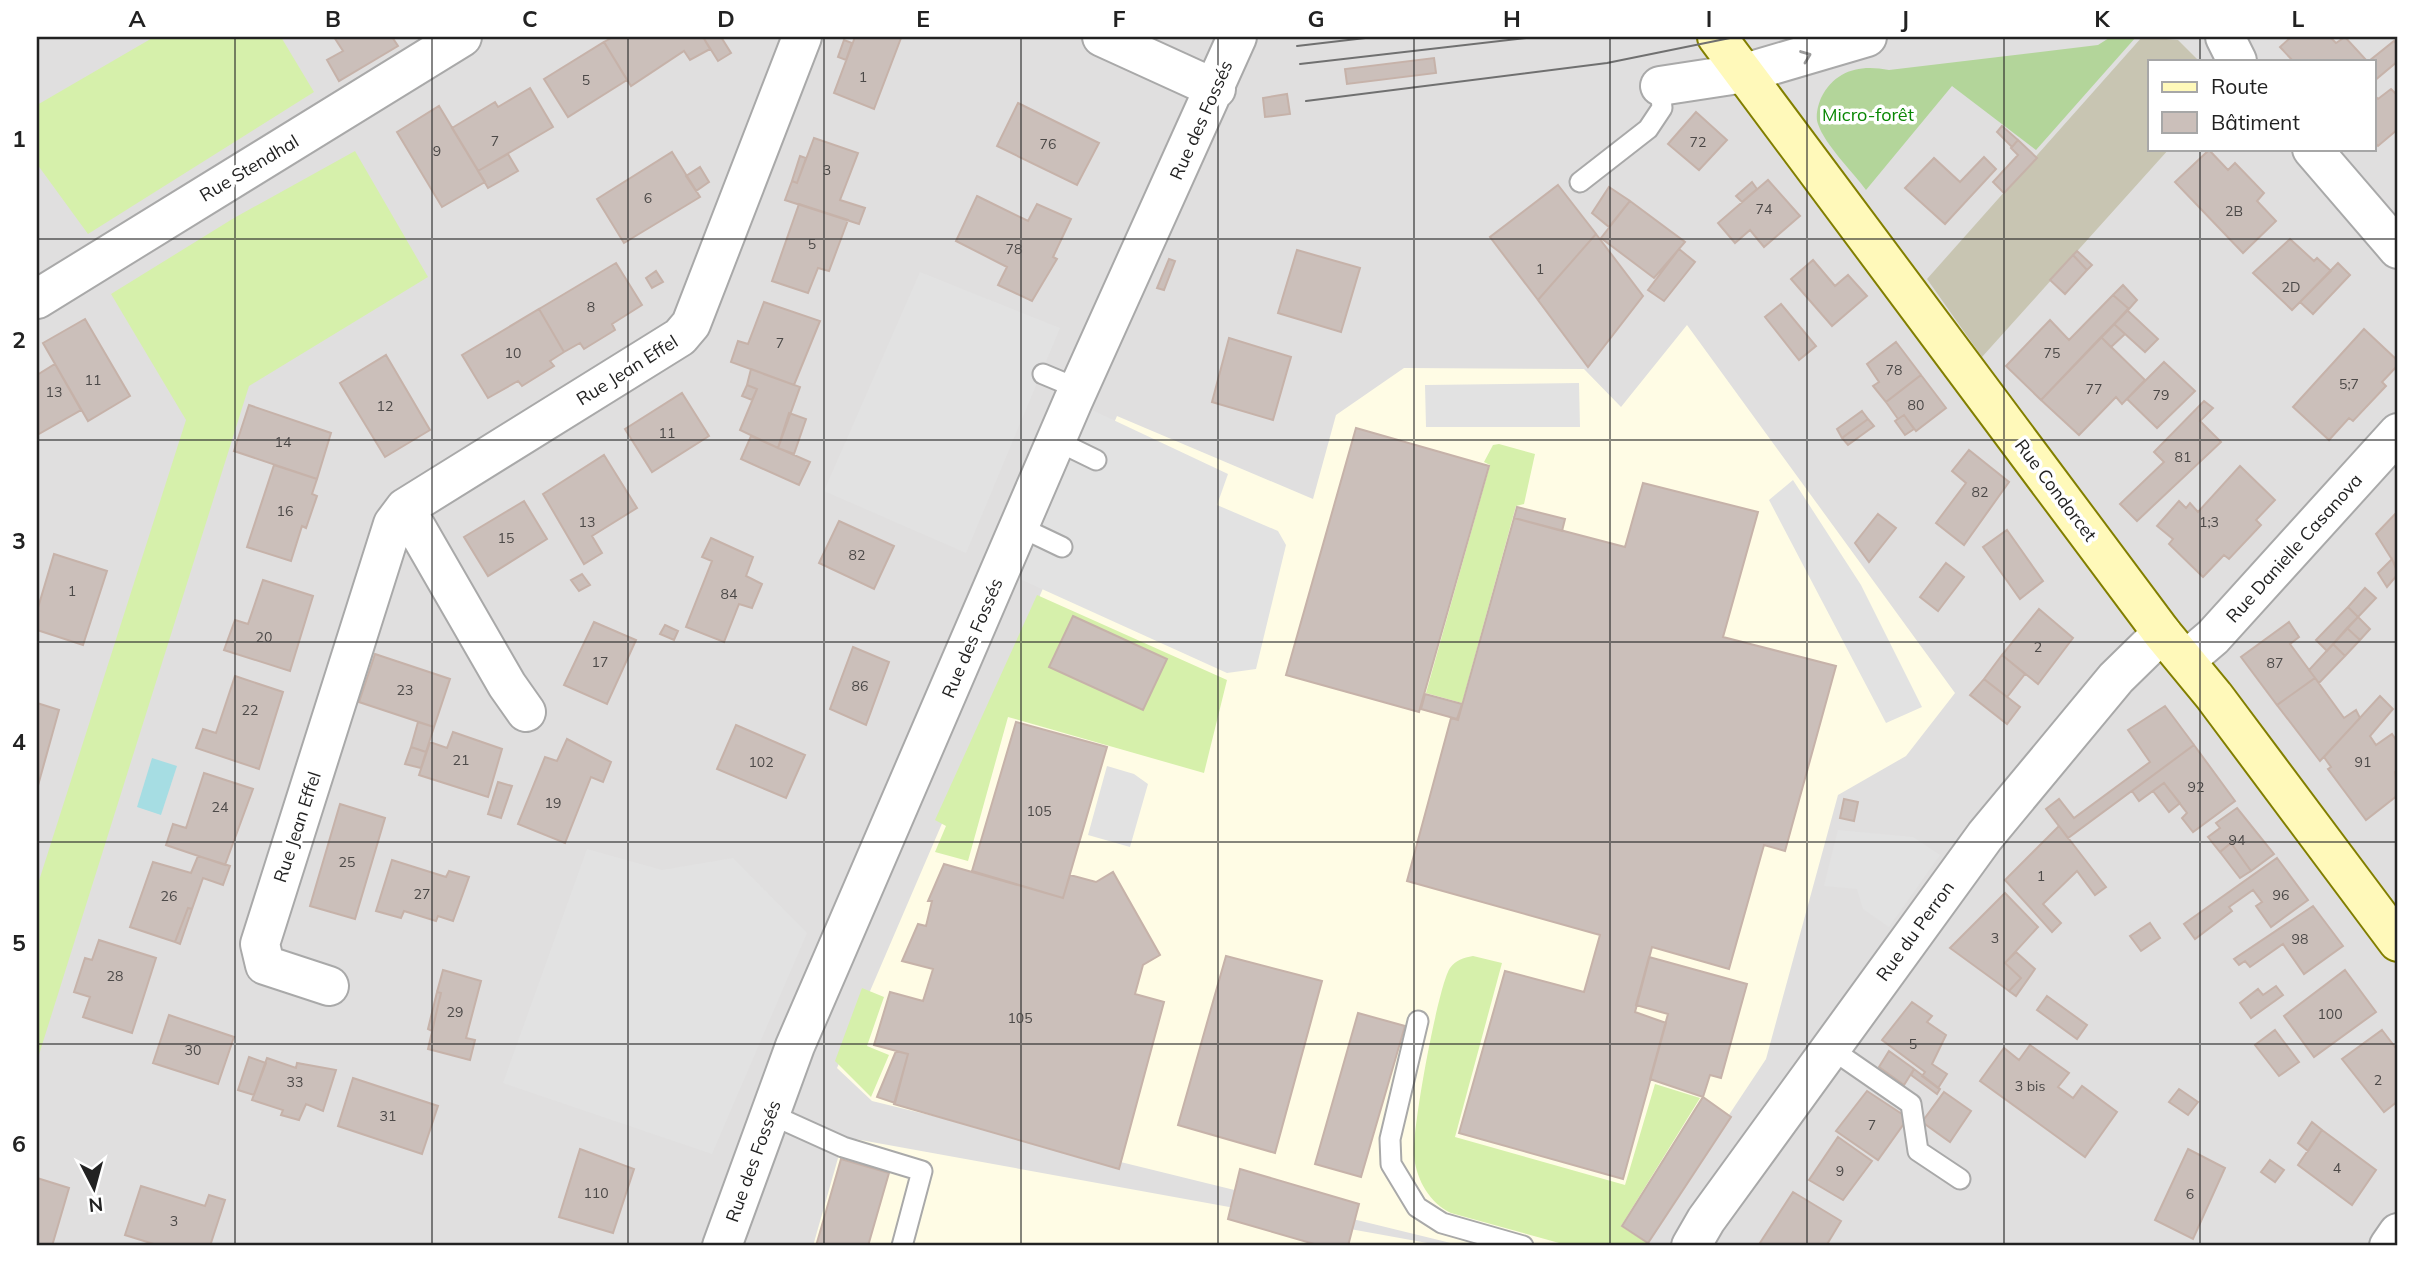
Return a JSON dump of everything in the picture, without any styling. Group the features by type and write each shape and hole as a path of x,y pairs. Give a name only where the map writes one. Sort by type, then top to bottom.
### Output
{"street":[{"name":"Rue Stendhal","path":"37,299 462,37"},
{"name":"Rue Jean Effel","path":"329,986 265,965 260,944 393,524 405,508 680,337 691,324 802,37"},
{"path":"1102,37 1216,89"},
{"name":"Rue des Fossés","path":"722,1246 770,1114 824,979 1079,389 1216,89 1237,37"},
{"name":"Rue Condorcet","path":"1717,37 2398,942"},
{"path":"1660,86 1745,73 1867,37"},
{"path":"2225,37 2236,60"},
{"path":"2313,150 2398,248"},
{"name":"Rue Danielle Casanova","path":"2174,646 2213,637 2398,433"},
{"path":"405,508 507,685 526,712"},
{"name":"Rue du Perron","path":"1690,1246 1985,836 2116,678 2174,646"},
{"path":"2389,1246 2398,1233"}],"lane":[{"path":"1580,182 1648,129 1662,108 1660,86"},
{"path":"1044,374 1079,389"},
{"path":"1057,441 1096,460"},
{"path":"1020,527 1062,547"},
{"path":"1418,1021 1390,1139 1391,1164 1417,1207 1442,1223 1522,1246"},
{"path":"1830,1048 1911,1104 1918,1151 1960,1179"},
{"path":"770,1114 843,1147 922,1171 902,1246"}],"shaded area":[{"path":"37,37 2398,37 2398,1246 37,1246"},
{"path":"2142,37 2178,40 2198,60 2148,60 2148,150 2168,150 1982,357 1927,279"},
{"path":"920,272 1060,328 966,553 824,491"},
{"path":"1687,325 1955,693 1906,756 1838,795 1766,1059 1642,1246 1463,1246 872,1101 837,1068 1117,416 1313,499 1336,415 1404,368 1584,369 1621,407"},
{"path":"1579,383 1580,427 1426,427 1425,385"},
{"path":"1073,401 1228,474 1217,505 1278,531 1286,545 1256,669 1227,673 1002,571"},
{"path":"1793,480 1861,585 1922,707 1886,723 1769,500"},
{"path":"1107,766 1134,774 1148,784 1130,847 1088,835"},
{"path":"1838,830 1913,837 1940,855 1889,927 1863,909 1857,889 1824,886"},
{"path":"587,849 662,870 733,858 807,933 712,1154 503,1083"},
{"path":"844,1137 1444,1246 813,1246"}],"green space":[{"path":"154,37 281,37 314,92 88,234 37,164 37,105"},
{"name":"Micro-forêt","path":"2136,37 2036,150 1952,86 1866,190 1827,141 1817,121 1821,98 1833,81 1849,71 1868,68 1889,70 2098,45 2109,38"},
{"path":"355,151 428,277 249,386 37,1061 37,887 186,420 111,294 234,218"},
{"path":"1499,444 1535,454 1524,504 1516,506 1462,703 1426,693 1490,465 1484,462 1493,445"},
{"path":"1037,595 1227,680 1204,773 1008,717 968,861 935,852 946,826 935,820"},
{"path":"1473,956 1502,963 1455,1137 1625,1185 1655,1084 1700,1098 1621,1226 1647,1243 1645,1246 1570,1246 1451,1213 1431,1197 1421,1183 1414,1157 1414,1143 1439,1002 1450,968 1460,960"},
{"path":"862,988 884,997 867,1046 889,1055 871,1097 835,1061"}],"water":[{"path":"152,758 177,766 161,815 137,807"}],"building":[{"path":"334,37 392,37 398,46 339,81 327,60 343,51"},
{"path":"613,37 703,37 710,49 690,60 684,51 631,86 604,42"},
{"path":"703,37 721,37 731,53 718,61"},
{"path":"855,37 901,38 874,109 834,93"},
{"path":"2291,37 2330,37 2336,43 2345,37 2366,60 2292,60 2280,47"},
{"path":"844,40 852,43 846,60 838,57"},
{"path":"2394,41 2398,46 2398,61 2376,79 2376,60 2370,60"},
{"path":"604,42 627,80 568,117 544,79"},
{"path":"1434,58 1436,73 1347,84 1345,69"},
{"path":"530,88 553,127 478,171 452,128 495,102 498,107"},
{"path":"2391,89 2398,96 2398,129 2378,146 2376,97 2378,99"},
{"path":"1287,94 1290,114 1265,117 1263,98"},
{"path":"1018,103 1099,143 1077,185 997,146"},
{"path":"439,106 485,182 442,207 397,132"},
{"path":"1696,112 1727,140 1699,170 1668,144"},
{"path":"2002,126 2018,140 2012,147 1997,132"},
{"path":"814,138 858,153 840,200 865,208 859,224 785,200 792,181 797,183"},
{"path":"2018,140 2037,158 2004,193 1993,182 2018,155 2011,148"},
{"path":"2209,150 2228,170 2235,163 2264,193 2257,201 2276,221 2243,253 2175,182"},
{"path":"672,152 700,197 624,243 597,199"},
{"path":"508,154 518,171 488,188 478,171"},
{"path":"800,156 806,158 797,183 792,181"},
{"path":"1984,157 1996,169 1945,224 1905,188 1934,158 1960,182"},
{"path":"700,167 709,182 696,191 686,176"},
{"path":"1768,180 1800,216 1764,247 1750,230 1735,243 1718,223"},
{"path":"1752,182 1757,189 1742,202 1736,196"},
{"path":"1558,185 1596,234 1538,300 1490,237"},
{"path":"1609,187 1630,201 1609,227 1592,213"},
{"path":"977,196 1028,221 1037,204 1071,219 1053,257 1057,259 1032,301 998,285 1007,267 956,241"},
{"path":"1630,201 1685,242 1654,278 1601,238"},
{"path":"799,204 848,220 829,271 818,268 808,293 772,281"},
{"path":"1596,234 1643,296 1588,367 1538,300"},
{"path":"2290,239 2314,261 2317,258 2331,271 2292,310 2253,273"},
{"path":"1679,249 1695,262 1664,301 1648,290"},
{"path":"1297,250 1360,268 1341,332 1278,313"},
{"path":"2077,251 2092,265 2087,270 2073,255"},
{"path":"2073,255 2087,270 2065,294 2050,280"},
{"path":"1169,259 1175,261 1164,290 1157,288"},
{"path":"1813,260 1835,286 1848,275 1867,296 1832,326 1791,279"},
{"path":"616,263 642,305 612,324 615,330 584,349 580,343 564,352 539,309"},
{"path":"2338,263 2350,275 2313,314 2300,302"},
{"path":"656,271 663,282 652,288 646,278"},
{"path":"2123,285 2137,300 2129,309 2113,295"},
{"path":"2113,295 2129,309 2041,400 2006,366 2050,320 2069,340"},
{"path":"764,302 820,321 794,385 731,362 738,341 748,344"},
{"path":"1781,304 1816,346 1799,360 1765,317"},
{"path":"539,309 564,352 550,361 554,366 522,386 518,381 488,398 462,355"},
{"path":"2127,310 2158,339 2145,352 2114,324"},
{"path":"85,319 130,396 88,421 43,343"},
{"path":"2114,324 2125,334 2111,347 2101,337"},
{"path":"2364,329 2398,361 2398,365 2382,382 2386,386 2353,421 2349,418 2329,440 2293,407"},
{"path":"2101,337 2145,380 2122,404 2116,397 2079,435 2041,400"},
{"path":"1229,338 1291,357 1273,420 1212,402"},
{"path":"1896,342 1921,375 1886,402 1873,386 1879,382 1867,364"},
{"path":"386,355 430,430 385,457 340,383"},
{"path":"2164,362 2195,391 2157,428 2127,399"},
{"path":"55,364 81,410 37,435 37,375"},
{"path":"751,369 800,387 778,448 740,430 757,389 747,385"},
{"path":"1921,375 1946,408 1916,431 1904,415 1898,419 1886,402"},
{"path":"747,385 757,389 752,400 742,396"},
{"path":"682,393 709,436 652,472 625,429"},
{"path":"2204,401 2213,408 2200,421 2221,442 2137,521 2120,504 2164,462 2154,452"},
{"path":"249,405 331,433 317,479 234,451"},
{"path":"1862,411 1868,419 1842,438 1837,429"},
{"path":"789,413 806,419 794,454 778,448"},
{"path":"1904,415 1914,429 1905,435 1895,421"},
{"path":"1868,419 1874,426 1848,445 1842,438"},
{"path":"1356,428 1489,466 1419,712 1286,675"},
{"path":"751,436 810,462 799,485 741,459"},
{"path":"1969,450 2009,482 1964,545 1936,523 1966,483 1952,471"},
{"path":"604,455 637,508 592,536 602,553 584,564 543,494"},
{"path":"274,465 317,479 312,494 317,496 306,528 302,526 291,561 247,547"},
{"path":"2240,466 2275,500 2256,520 2261,525 2229,559 2224,555 2203,577 2169,544 2173,539 2157,526 2179,501 2186,508 2190,503 2198,512"},
{"path":"1643,483 1758,512 1723,637 1836,666 1785,851 1764,845 1729,969 1652,947 1635,1012 1666,1023 1623,1179 1459,1133 1505,971 1584,992 1600,935 1407,881 1451,718 1458,720 1514,518 1625,547"},
{"path":"524,501 547,539 488,576 464,537"},
{"path":"1517,507 1565,519 1562,531 1514,518"},
{"path":"2398,511 2398,569 2376,534"},
{"path":"1878,514 1896,528 1869,562 1855,543"},
{"path":"839,521 894,546 874,589 819,563"},
{"path":"2007,530 2043,581 2020,599 1983,547"},
{"path":"711,538 753,557 746,576 762,584 752,608 739,604 724,642 686,627 712,561 702,557"},
{"path":"54,554 107,571 83,645 37,630 37,611"},
{"path":"2392,559 2398,574 2387,587 2378,573"},
{"path":"1946,563 1964,577 1938,611 1920,597"},
{"path":"582,574 590,585 579,591 571,580"},
{"path":"263,580 313,596 290,671 224,650 235,620 248,624"},
{"path":"2365,588 2376,598 2358,617 2348,607"},
{"path":"2348,607 2358,617 2327,651 2316,640"},
{"path":"2039,609 2073,638 2038,684 2002,655"},
{"path":"1073,616 1167,659 1143,710 1049,667"},
{"path":"2358,617 2370,629 2360,640 2347,628"},
{"path":"594,622 636,640 607,704 564,685"},
{"path":"2289,622 2299,637 2290,644 2315,678 2277,705 2241,657"},
{"path":"665,625 678,631 674,640 660,634"},
{"path":"2347,628 2360,640 2345,656 2333,644"},
{"path":"2333,644 2345,656 2319,683 2309,670"},
{"path":"853,647 889,662 866,725 830,709"},
{"path":"375,654 450,679 434,727 359,702"},
{"path":"2002,655 2025,674 2007,697 1984,679"},
{"path":"235,676 283,692 259,769 196,748 203,729 216,733"},
{"path":"2315,678 2344,718 2356,710 2360,718 2320,761 2277,705"},
{"path":"1984,679 2020,707 2007,724 1970,695"},
{"path":"1425,694 1462,704 1457,719 1421,709"},
{"path":"2380,696 2393,709 2370,736 2376,745 2392,734 2398,743 2398,770 2395,772 2398,795 2366,820 2328,769 2331,767 2324,757"},
{"path":"37,703 59,710 37,789"},
{"path":"2165,706 2194,745 2068,838 2046,809 2059,799 2074,818 2150,762 2128,730"},
{"path":"418,722 434,727 426,752 411,747"},
{"path":"1016,722 1107,747 1063,898 972,871"},
{"path":"736,725 805,755 786,798 717,769"},
{"path":"453,732 502,749 488,797 419,775 430,742 447,748"},
{"path":"567,739 611,762 603,782 591,777 565,843 518,824 545,757 557,761"},
{"path":"2194,745 2235,801 2193,832 2182,818 2187,813 2164,783 2139,801 2132,791"},
{"path":"411,747 426,752 421,768 405,764"},
{"path":"204,773 253,789 225,865 166,845 173,824 186,828"},
{"path":"498,782 512,786 501,818 488,814"},
{"path":"2164,783 2180,803 2169,812 2153,791"},
{"path":"1844,799 1858,802 1854,821 1840,818"},
{"path":"340,804 385,818 355,919 310,906"},
{"path":"2237,808 2274,854 2251,871 2231,843 2220,852 2208,837 2220,828 2216,823"},
{"path":"2059,826 2106,887 2095,895 2077,871 2043,904 2061,923 2052,932 2005,880"},
{"path":"2231,843 2251,871 2240,878 2220,852"},
{"path":"198,856 230,866 223,885 203,878 192,909 188,908 175,942 130,927 153,862 191,873"},
{"path":"2277,858 2308,900 2271,927 2256,906 2262,902 2253,890 2229,907 2232,911 2195,939 2184,924"},
{"path":"392,860 446,877 449,871 469,877 453,921 438,916 436,921 404,911 401,918 376,911"},
{"path":"944,864 1063,898 1070,875 1096,882 1113,872 1160,955 1143,965 1135,994 1164,1002 1119,1169 894,1104 908,1054 874,1045 890,992 923,1001 933,969 902,961 918,924 926,926 932,901 928,901"},
{"path":"2005,893 2038,927 2005,963 2021,978 2009,991 1950,948"},
{"path":"2313,906 2343,946 2304,974 2283,944 2250,967 2245,961 2239,965 2234,959"},
{"path":"188,908 192,909 180,944 175,942"},
{"path":"2150,923 2160,938 2141,951 2130,936"},
{"path":"99,940 156,958 132,1033 83,1017 90,997 74,992 85,958 92,960"},
{"path":"2016,952 2035,969 2016,996 2009,991 2021,978 2005,963"},
{"path":"1226,956 1322,981 1275,1153 1178,1125"},
{"path":"1649,957 1747,984 1721,1078 1710,1075 1703,1097 1650,1079 1668,1014 1636,1005"},
{"path":"443,970 481,981 466,1038 475,1040 470,1060 428,1049 441,993 437,992"},
{"path":"2345,970 2376,1012 2314,1057 2284,1016"},
{"path":"2276,986 2283,995 2251,1018 2240,1003 2258,989 2263,995"},
{"path":"437,992 441,993 432,1031 428,1029"},
{"path":"2047,996 2087,1025 2077,1039 2037,1010"},
{"path":"1912,1002 1932,1016 1927,1022 1946,1035 1932,1064 1947,1074 1938,1088 1922,1076 1925,1072 1882,1040"},
{"path":"1358,1013 1405,1026 1361,1177 1315,1164"},
{"path":"169,1015 234,1037 218,1084 153,1063"},
{"path":"2275,1030 2299,1062 2279,1076 2255,1045"},
{"path":"2382,1030 2398,1051 2398,1101 2384,1112 2342,1059"},
{"path":"2030,1045 2069,1073 2058,1087 2073,1098 2082,1086 2117,1112 2085,1157 1980,1081 2004,1048 2019,1060"},
{"path":"896,1051 908,1054 895,1103 877,1097"},
{"path":"1889,1051 1914,1069 1904,1085 1879,1067"},
{"path":"249,1057 266,1063 254,1095 238,1090"},
{"path":"267,1058 296,1068 297,1063 336,1070 323,1111 306,1104 299,1120 281,1115 283,1110 252,1100"},
{"path":"1914,1069 1940,1089 1937,1094 1911,1075"},
{"path":"353,1078 438,1106 422,1154 338,1126"},
{"path":"2179,1089 2198,1102 2188,1115 2169,1102"},
{"path":"1867,1091 1908,1118 1878,1160 1836,1131"},
{"path":"1944,1092 1971,1111 1950,1142 1922,1122"},
{"path":"1703,1097 1731,1117 1648,1243 1622,1226"},
{"path":"2312,1122 2322,1130 2308,1151 2298,1143"},
{"path":"2322,1130 2376,1170 2352,1205 2298,1165"},
{"path":"1838,1137 1872,1161 1843,1200 1809,1180"},
{"path":"580,1149 634,1169 613,1233 559,1217"},
{"path":"2188,1149 2225,1168 2193,1239 2155,1220"},
{"path":"841,1159 889,1173 868,1246 816,1246"},
{"path":"2270,1160 2284,1170 2275,1182 2261,1172"},
{"path":"1240,1169 1359,1204 1348,1246 1321,1246 1228,1219"},
{"path":"37,1178 69,1188 52,1246 37,1246"},
{"path":"141,1186 205,1206 209,1195 225,1200 210,1246 160,1246 125,1235"},
{"path":"1793,1192 1841,1221 1826,1246 1758,1246"}],"tram line":[{"path":"1297,46 1374,37"},
{"path":"1300,64 1535,37"},
{"path":"1306,101 1607,63 1735,37"}]}
